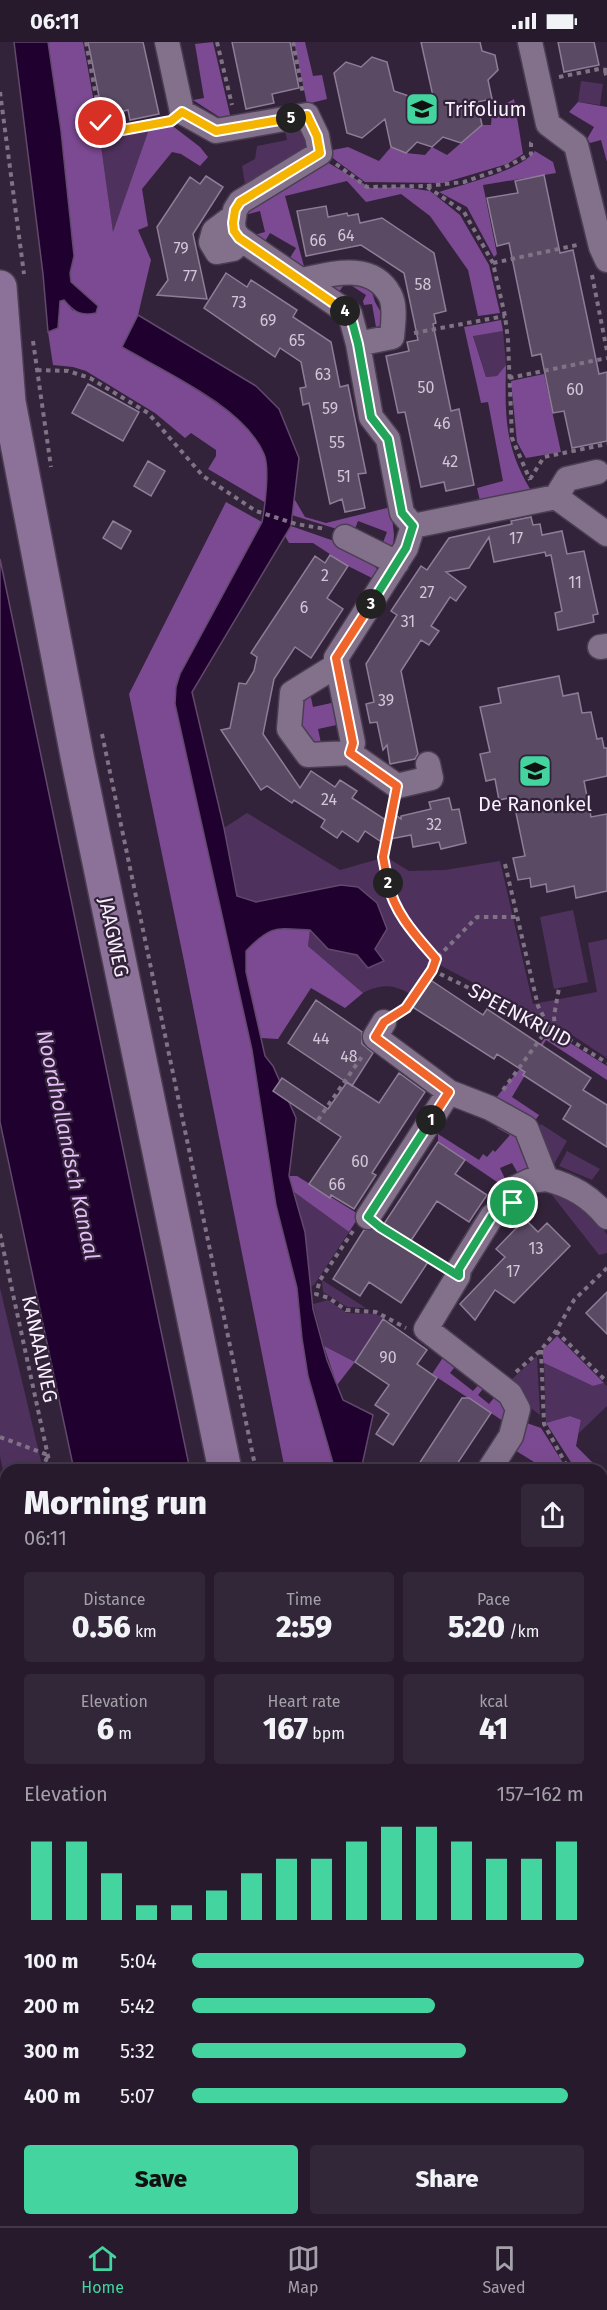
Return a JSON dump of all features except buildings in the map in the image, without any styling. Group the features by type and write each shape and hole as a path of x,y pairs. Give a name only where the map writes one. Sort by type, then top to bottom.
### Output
{"main road":[{"name":"JAAGWEG","path":"0,287 5,392 78,761 224,1464"}],"street":[{"path":"167,42 182,112 216,131 307,115 317,136 320,153 247,196 237,205 234,231 242,240 350,314 358,344 371,417 388,439 402,513 413,526"},
{"path":"530,42 548,124 576,145 597,248"},
{"path":"302,280 345,271 376,278 391,296 392,337 358,344"},
{"path":"413,526 547,499 567,479 597,472"},
{"path":"547,499 607,534"},
{"path":"350,753 353,743 336,658 406,548 413,526"},
{"path":"345,537 397,563"},
{"path":"337,665 292,693 289,729 308,755 350,753 397,786 431,778 428,764"},
{"path":"379,1029 449,1092 490,1108 526,1128 546,1179"},
{"path":"368,1217 449,1092"},
{"path":"493,1464 511,1436 518,1409 510,1394 426,1329 492,1216 513,1203 515,1188 529,1181 546,1179 565,1184 595,1202 607,1217"}],"path":[{"path":"86,42 101,123 117,131 171,121 182,112"},
{"path":"217,42 238,128"},
{"path":"292,42 307,115"},
{"path":"538,82 599,69 606,71 607,78"},
{"path":"320,153 367,187 426,186 464,182 501,169 531,154 531,143 548,124"},
{"path":"426,186 464,212 493,263 505,316 512,438 547,499"},
{"path":"493,263 597,248 607,351"},
{"path":"392,337 505,316"},
{"path":"509,378 607,358"},
{"path":"37,370 68,371 90,378 148,413 203,476 256,511 296,524 325,529 345,537"},
{"path":"100,723 255,1464"},
{"path":"397,786 383,857 390,893 410,929 436,959"},
{"path":"490,1108 549,1027 538,1006 505,864"},
{"path":"318,1120 379,1029 406,1008 432,970 436,959 477,917 516,917"},
{"name":"SPEENKRUID","path":"432,970 549,1027 607,1063"},
{"path":"555,1031 554,1016 559,988"},
{"path":"426,1329 421,1336 376,1312 346,1310 329,1298 316,1294 326,1271 362,1219 368,1217 380,1227 459,1276"},
{"name":"KANAALWEG","path":"0,1234 50,1464"},
{"path":"500,1386 541,1350 556,1331 574,1300 607,1268"},
{"path":"556,1331 607,1382"},
{"path":"541,1350 544,1424 566,1464"},
{"path":"0,1437 48,1455 44,1464"}],"shaded area":[{"path":"48,42 83,42 98,124 113,232 149,129 170,124 200,147 208,157 200,166 181,154 172,152 142,189 148,226 138,230 151,260 138,315 122,347 181,380 245,425 259,441 266,457 267,503 295,500 305,517 326,523 391,507 393,545 382,545 387,532 358,521 353,534 266,507 266,503 208,469 216,456 216,450 191,433 185,438 155,413 86,371 53,365 48,332 58,328 60,301 64,300 73,311 70,273 74,256 61,131"},
{"path":"213,42 231,119 224,120 193,100 204,98 195,44"},
{"path":"294,42 305,42 313,76 322,75 327,99 307,104"},
{"path":"581,81 603,84 600,105 578,102"},
{"path":"514,99 523,154 507,164 443,183 365,182 330,156 328,151 348,147 379,161 391,147 406,153 425,155 432,147 447,155 482,125 491,125 492,112"},
{"path":"578,102 607,107 607,162 601,140 590,143 587,139 594,127 569,112"},
{"path":"98,124 116,133 149,129 113,233"},
{"path":"296,126 310,139 309,152 245,184 242,166 255,159 257,146 287,140 284,127"},
{"path":"535,151 553,162 556,173 483,185 497,254 494,257 467,207 439,192 505,171 528,158"},
{"path":"320,158 371,188 403,187 430,191 460,215 489,265 500,313 478,316 468,270 430,216 401,194 366,202 347,181 285,196 305,270 288,261 296,248 270,233 262,246 250,236 265,232 260,211 245,215 251,198"},
{"path":"333,280 369,282 375,302 387,323 378,335 364,329 376,327 372,304 364,305 366,295 346,282 336,296 331,288"},
{"path":"501,320 503,331 473,336 486,377 497,376 506,365 508,429 515,458 530,489 480,501 477,488 503,481 488,402 481,403 464,327"},
{"path":"503,331 506,365 497,376 486,377 473,335"},
{"path":"544,374 561,452 526,458 517,442 511,381"},
{"path":"226,502 262,522 180,674 252,1050 276,1205 297,1288 308,1376 333,1464 284,1464 129,694"},
{"path":"291,526 360,550 378,570 372,578 348,566 313,543 289,543 285,536"},
{"path":"309,688 313,707 336,702 341,724 318,729 321,743 313,745 298,717 300,706"},
{"path":"247,813 340,870 386,857 409,871 445,870 500,861 533,1004 597,992 588,943 607,939 607,1058 569,1033 432,961 410,994 387,986 363,993 308,946 310,930 328,949 357,955 368,968 375,949 341,885 256,903 237,896 224,828"},
{"path":"573,910 588,982 554,989 540,917"},
{"path":"276,928 310,930 308,946 363,993 345,1008 311,988 278,1039 261,1038 246,972 246,951 261,936"},
{"path":"551,1031 607,1066 607,1080 546,1040 512,1097 539,1115 534,1122 495,1099"},
{"path":"541,1124 567,1141 554,1164 538,1127"},
{"path":"500,1126 519,1134 531,1164 526,1173 520,1177 512,1163 500,1168 507,1183 503,1186 438,1142 438,1134 479,1160 483,1154 487,1157 493,1150 495,1152 510,1135 497,1128"},
{"path":"567,1151 600,1169 592,1180 559,1166"},
{"path":"289,1176 297,1176 360,1215 349,1232 294,1192"},
{"path":"554,1190 596,1217 607,1235 607,1253 599,1255 552,1195"},
{"path":"294,1192 349,1232 314,1285 311,1286 305,1232"},
{"path":"322,1280 366,1308 347,1307 323,1292"},
{"path":"0,1288 42,1464 2,1464"},
{"path":"328,1300 347,1313 375,1314 385,1318 355,1362 324,1346 313,1304"},
{"path":"557,1336 604,1383 593,1386 544,1363 542,1351"},
{"path":"324,1346 355,1362 337,1385"},
{"path":"537,1356 540,1415 524,1403 510,1381"},
{"path":"446,1357 458,1363 450,1373 473,1391 482,1381 486,1385 478,1395 489,1404 497,1394 507,1410 503,1421 432,1374 442,1359"},
{"path":"544,1363 593,1386 604,1383 607,1386 607,1406 579,1433 581,1420 570,1416 546,1423"},
{"path":"570,1416 581,1420 576,1446 594,1464 572,1464 546,1423"},
{"path":"521,1421 541,1428 564,1464 537,1464 513,1449"}],"water":[{"path":"14,42 48,42 61,131 74,256 70,273 71,282 98,306 96,313 86,314 74,310 64,300 60,301 58,328 48,332 43,274"},
{"path":"138,315 256,386 279,409 299,458 291,526 192,692 224,828 237,896 256,902 341,885 358,887 377,903 387,929 375,949 384,961 368,968 357,955 328,949 310,930 274,930 262,936 246,951 246,972 265,1056 273,1066 296,1118 289,1176 305,1232 313,1309 327,1360 343,1400 373,1415 362,1464 333,1464 308,1376 297,1288 276,1205 252,1050 175,704 176,687 180,674 262,522 266,460 254,437 222,406 181,379 122,347"},
{"name":"Noordhollandsch Kanaal","path":"0,559 189,1464 73,1464 0,1122"}],"place":[{"name":"Trifolium","path":"422,109"},
{"name":"De Ranonkel","path":"535,771"}],"route":[{"path":"101,123 117,131 171,121 182,112 216,131 307,115 317,136 320,153 247,196 237,205 233,223 234,231 239,238 350,314 358,344 371,417 388,439 402,513 413,526 406,548 336,658 353,743 350,753 397,786 383,857 390,893 410,929 436,959 432,970 406,1008 384,1022 375,1037 449,1092 368,1217 380,1227 459,1276 459,1269 492,1216 513,1203"}]}
